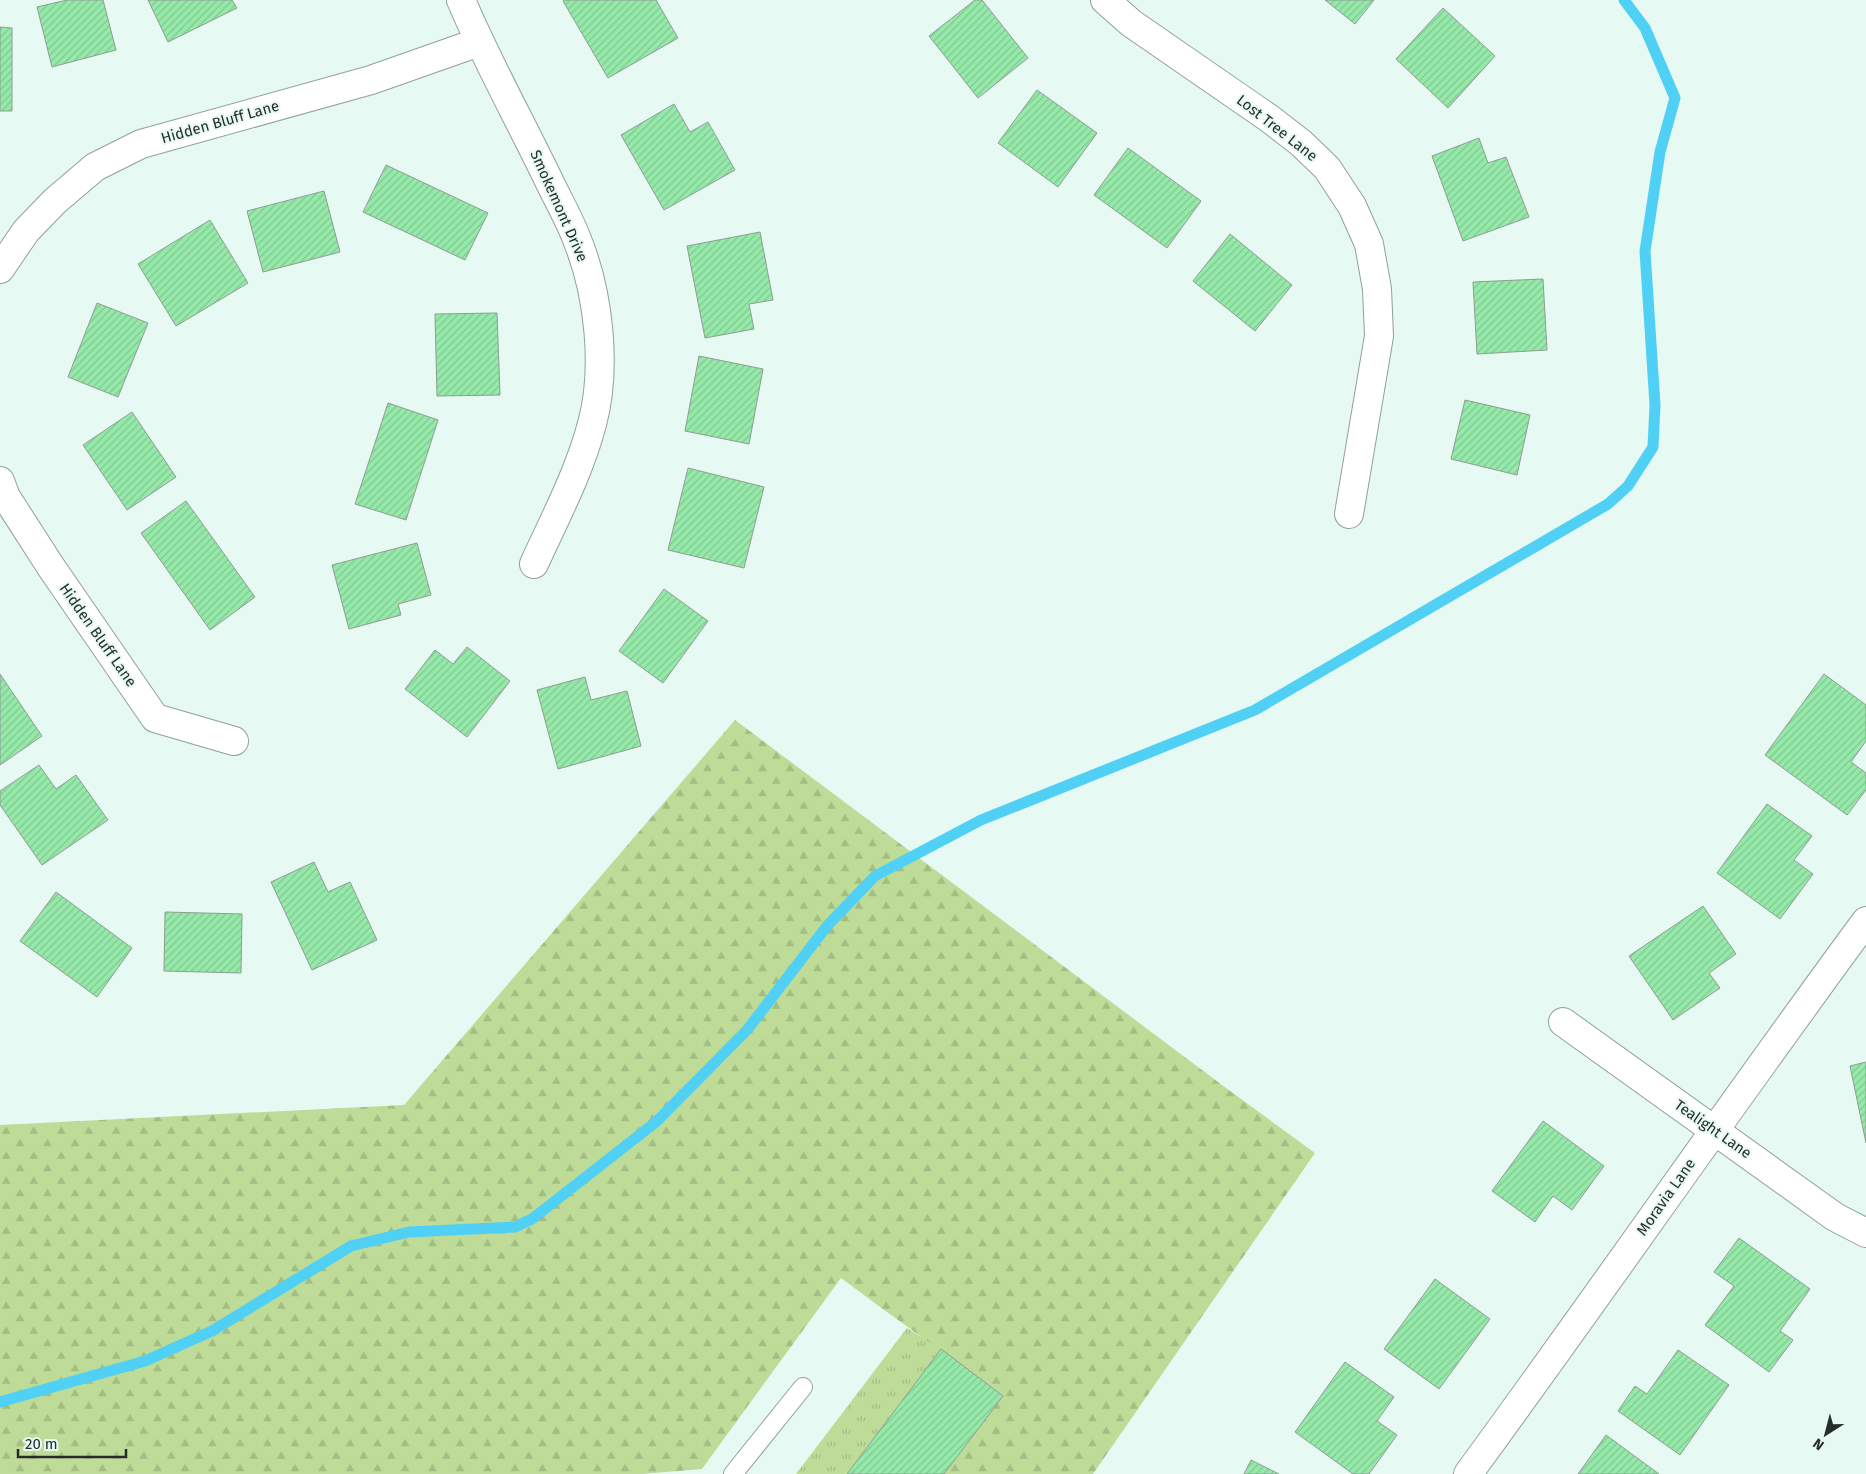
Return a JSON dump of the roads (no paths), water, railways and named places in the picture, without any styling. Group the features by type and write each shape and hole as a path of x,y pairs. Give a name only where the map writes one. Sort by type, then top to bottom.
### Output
{"street":[{"name":"Smokemont Drive","path":"461,0 479,42 532,144 578,242 589,277 596,315 600,376 592,423 579,466 534,564"},
{"name":"Lost Tree Lane","path":"1105,0 1131,23 1270,119 1301,143 1327,168 1352,206 1369,244 1377,289 1379,336 1349,514"},
{"name":"Hidden Bluff Lane","path":"0,267 26,231 55,201 95,167 141,144 371,80 479,42"},
{"name":"Hidden Bluff Lane","path":"0,481 6,497 51,568 155,718 234,741"},
{"name":"Moravia Lane","path":"1468,1474 1866,921"},
{"name":"Tealight Lane","path":"1563,1022 1834,1216 1866,1233"}],"lane":[{"path":"734,1474 803,1388"}],"waterway":[{"path":"0,1402 145,1361 212,1331 351,1246 409,1232 515,1227 532,1219 656,1122 747,1030 827,926 875,876 981,820 1255,710 1608,504 1628,486 1653,447 1655,405 1645,251 1660,152 1675,98 1645,28 1624,0"}]}
